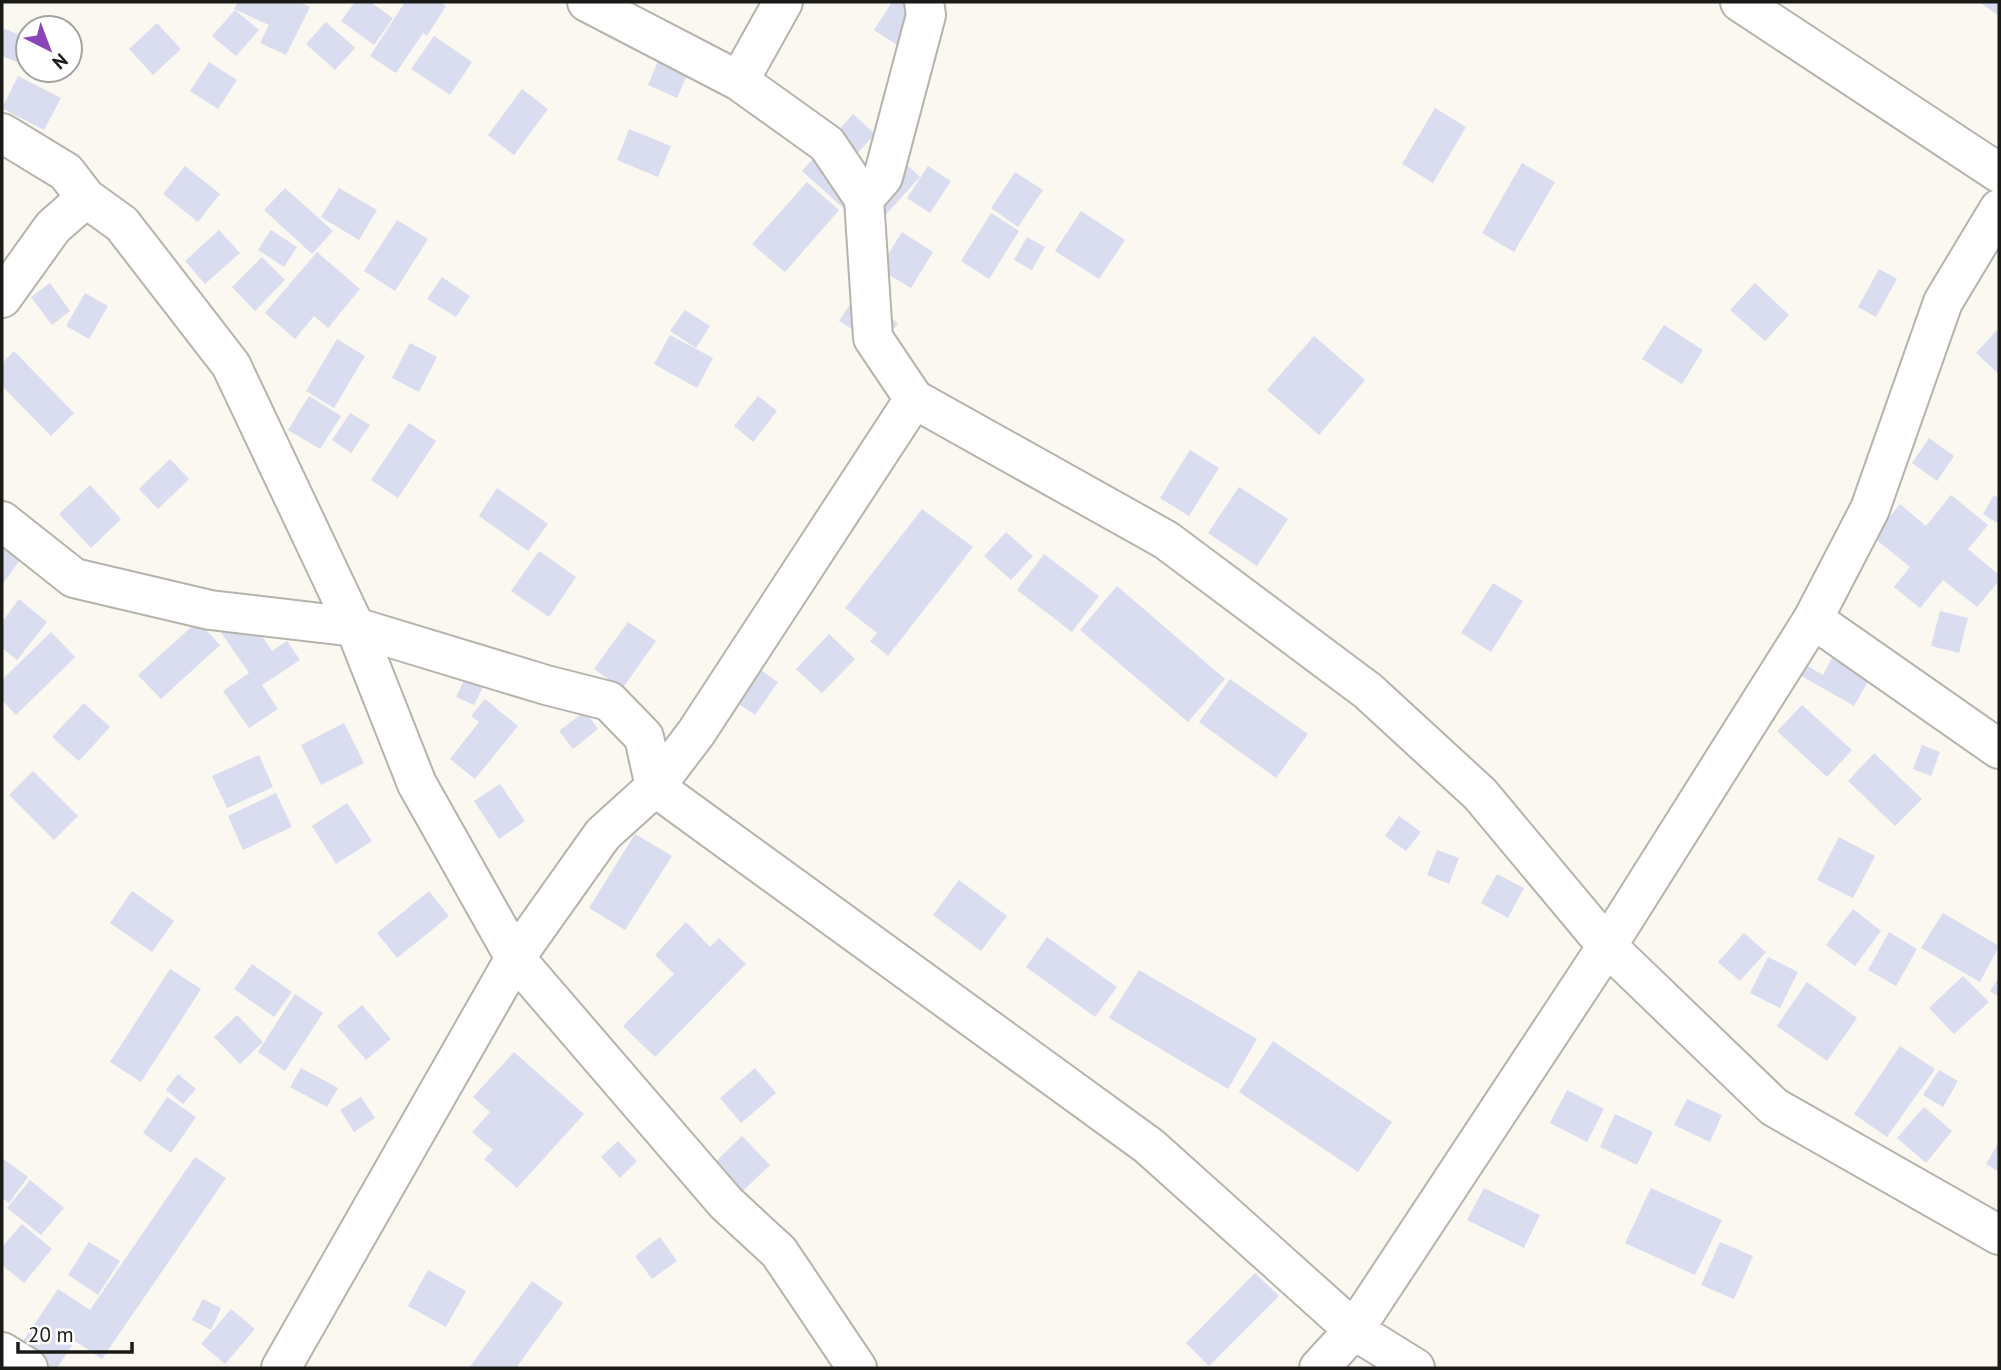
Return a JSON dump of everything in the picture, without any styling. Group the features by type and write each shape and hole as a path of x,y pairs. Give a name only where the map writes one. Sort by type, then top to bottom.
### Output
{"street":[{"path":"587,2 739,81 827,144 863,200 873,338 914,398 1166,540 1368,691 1480,794 1607,946 1774,1107 1999,1235"},
{"path":"739,81 783,2"},
{"path":"863,200 883,177 926,15 925,2"},
{"path":"1740,2 1999,173"},
{"path":"2,133 66,172 86,198 122,224 231,365 355,627 417,784 515,958 726,1202 779,1252 857,1368"},
{"path":"2,298 53,228 86,198"},
{"path":"1319,1368 1354,1330 1607,946 1813,619 1870,509 1943,302 1999,209"},
{"path":"281,1368 515,958 603,834 655,787 696,733 914,398"},
{"path":"2,522 74,578 211,610 355,627 545,685 609,701 644,737 655,787 1149,1146 1354,1330 1415,1368"},
{"path":"1813,619 1999,749"},
{"path":"2,1352 28,1368"}],"building":[{"path":"238,2 299,2 310,7 286,55 260,43 269,25 234,9"},
{"path":"355,2 370,2 393,18 374,45 341,21"},
{"path":"405,2 440,2 446,6 427,36 423,33 396,73 370,56"},
{"path":"892,2 914,2 908,52 874,30"},
{"path":"1979,2 1999,2 1998,15"},
{"path":"235,10 259,30 236,56 212,36"},
{"path":"326,22 355,48 335,70 306,44"},
{"path":"157,23 181,49 153,75 129,49"},
{"path":"2,28 14,33 14,61 2,56"},
{"path":"434,36 472,62 450,95 411,69"},
{"path":"658,61 687,75 677,98 648,85"},
{"path":"209,62 237,80 218,109 190,91"},
{"path":"14,84 34,84 61,98 44,130 2,108"},
{"path":"522,89 548,109 514,155 488,135"},
{"path":"1435,108 1466,127 1433,183 1402,164"},
{"path":"853,114 875,134 854,157 876,176 895,154 920,177 870,232 802,171"},
{"path":"629,129 671,146 658,177 617,160"},
{"path":"1522,163 1555,182 1514,252 1482,233"},
{"path":"185,166 220,194 198,222 163,194"},
{"path":"928,166 951,181 930,213 907,198"},
{"path":"1015,172 1043,190 1018,227 991,208"},
{"path":"807,182 839,210 785,272 752,244"},
{"path":"285,188 333,231 312,254 264,210"},
{"path":"339,188 377,210 359,240 321,217"},
{"path":"1081,211 1125,240 1099,279 1055,251"},
{"path":"991,213 1019,231 989,279 961,261"},
{"path":"397,220 428,239 395,291 364,271"},
{"path":"219,230 240,253 205,284 185,261"},
{"path":"271,230 297,247 284,267 258,250"},
{"path":"902,232 933,252 911,288 879,269"},
{"path":"1027,237 1045,247 1032,270 1014,260"},
{"path":"317,252 360,289 328,328 314,316 295,339 265,313"},
{"path":"262,257 285,280 255,311 232,287"},
{"path":"1879,269 1897,279 1876,317 1858,307"},
{"path":"442,277 470,296 456,317 427,299"},
{"path":"50,283 70,311 52,325 31,297"},
{"path":"1755,283 1789,315 1765,341 1730,310"},
{"path":"85,293 108,306 89,339 66,326"},
{"path":"856,295 898,323 881,348 839,321"},
{"path":"685,310 710,326 696,348 670,331"},
{"path":"1664,325 1703,350 1682,384 1642,359"},
{"path":"1997,330 1999,332 1999,374 1976,353"},
{"path":"670,335 713,358 697,388 654,364"},
{"path":"1314,336 1365,380 1319,435 1267,390"},
{"path":"337,339 365,356 334,408 306,391"},
{"path":"410,343 437,357 419,392 392,378"},
{"path":"14,351 74,413 51,436 2,386 2,363"},
{"path":"309,396 341,416 320,449 288,430"},
{"path":"758,396 777,411 753,442 734,426"},
{"path":"350,413 370,425 351,453 332,440"},
{"path":"409,423 436,441 398,498 371,480"},
{"path":"1929,438 1954,456 1937,481 1912,463"},
{"path":"1190,450 1219,468 1189,516 1160,498"},
{"path":"170,459 189,479 158,509 139,489"},
{"path":"90,485 121,519 91,548 59,514"},
{"path":"1239,487 1288,519 1257,566 1208,533"},
{"path":"497,488 548,524 528,551 479,516"},
{"path":"1951,495 1988,525 1968,549 1999,575 1999,581 1977,607 1943,580 1920,608 1894,587 1910,567 1873,537 1900,504 1926,526"},
{"path":"1994,495 1999,498 1999,524 1983,514"},
{"path":"922,509 973,547 888,656 870,641 877,633 845,608"},
{"path":"1006,532 1033,556 1011,580 984,556"},
{"path":"3,544 22,557 2,585 2,546"},
{"path":"539,551 576,577 549,617 511,591"},
{"path":"1044,554 1099,596 1072,632 1017,590"},
{"path":"1493,583 1523,601 1491,652 1461,633"},
{"path":"1117,586 1225,679 1188,722 1080,630"},
{"path":"19,599 47,622 17,660 2,648 2,622"},
{"path":"244,610 272,651 287,641 300,660 262,685 278,709 249,728 223,691 249,673 218,628"},
{"path":"1940,611 1968,618 1959,653 1931,646"},
{"path":"198,621 220,645 161,699 138,675"},
{"path":"628,622 656,641 622,689 594,669"},
{"path":"51,632 75,657 16,715 2,700 2,680"},
{"path":"829,634 855,659 822,693 796,669"},
{"path":"1837,649 1874,671 1854,706 1798,674 1785,653 1823,675"},
{"path":"753,665 778,682 755,715 730,698"},
{"path":"470,668 488,677 474,705 456,697"},
{"path":"1230,679 1308,734 1276,778 1199,722"},
{"path":"485,699 518,726 475,779 450,759 479,722 471,716"},
{"path":"84,703 110,727 79,761 52,737"},
{"path":"1802,705 1852,750 1827,777 1777,731"},
{"path":"585,711 598,729 573,749 559,731"},
{"path":"344,723 364,763 321,785 301,745"},
{"path":"1922,745 1940,752 1931,776 1913,769"},
{"path":"1874,753 1922,799 1895,826 1848,781"},
{"path":"259,755 273,787 227,808 212,776"},
{"path":"33,771 78,816 54,840 9,795"},
{"path":"500,784 525,821 499,839 474,801"},
{"path":"276,793 292,827 243,850 228,816"},
{"path":"347,803 372,841 336,864 312,826"},
{"path":"1399,816 1421,832 1406,851 1385,836"},
{"path":"635,834 672,856 625,930 589,908"},
{"path":"1839,837 1875,856 1853,898 1817,880"},
{"path":"1437,850 1459,858 1449,884 1427,875"},
{"path":"1497,874 1524,888 1508,918 1481,903"},
{"path":"959,880 1007,916 981,951 933,915"},
{"path":"132,891 174,921 152,952 110,923"},
{"path":"429,891 449,916 397,958 377,933"},
{"path":"1853,909 1881,931 1855,966 1826,945"},
{"path":"1943,913 1999,946 1980,982 1921,948"},
{"path":"686,922 710,947 719,938 746,964 655,1057 623,1026 674,974 655,955"},
{"path":"1889,932 1917,949 1896,986 1868,970"},
{"path":"1744,933 1766,952 1740,981 1718,962"},
{"path":"1047,937 1117,987 1095,1017 1026,967"},
{"path":"1768,957 1798,972 1780,1008 1750,993"},
{"path":"252,964 292,992 274,1017 234,989"},
{"path":"170,969 201,989 141,1082 110,1062"},
{"path":"1139,970 1257,1039 1228,1089 1109,1018"},
{"path":"1963,976 1989,1002 1954,1034 1929,1008"},
{"path":"1999,977 1999,997 1990,991"},
{"path":"1807,982 1857,1018 1827,1061 1777,1026"},
{"path":"295,994 323,1013 285,1071 258,1052"},
{"path":"362,1005 391,1039 366,1060 337,1026"},
{"path":"237,1015 263,1042 240,1064 214,1037"},
{"path":"1273,1041 1392,1122 1358,1172 1239,1092"},
{"path":"1900,1046 1935,1069 1887,1137 1854,1114"},
{"path":"514,1052 584,1114 517,1188 484,1159 493,1150 472,1132 490,1112 473,1097"},
{"path":"301,1068 338,1088 327,1107 290,1087"},
{"path":"755,1068 776,1093 741,1123 720,1098"},
{"path":"1939,1070 1958,1081 1943,1107 1923,1095"},
{"path":"178,1074 196,1089 183,1104 166,1090"},
{"path":"1567,1090 1604,1109 1587,1142 1550,1123"},
{"path":"167,1097 196,1117 171,1153 143,1133"},
{"path":"361,1097 375,1118 354,1132 340,1110"},
{"path":"1687,1099 1722,1115 1710,1142 1674,1125"},
{"path":"1924,1107 1952,1131 1926,1163 1897,1138"},
{"path":"1615,1114 1653,1132 1637,1165 1600,1147"},
{"path":"742,1136 770,1165 721,1212 693,1184"},
{"path":"618,1141 637,1161 620,1178 601,1157"},
{"path":"1999,1142 1999,1172 1986,1164"},
{"path":"195,1157 226,1178 102,1359 75,1341 57,1368 45,1368 17,1350 58,1289 90,1310"},
{"path":"2,1158 28,1177 9,1203 2,1198"},
{"path":"30,1180 64,1208 41,1235 7,1208"},
{"path":"1484,1188 1540,1215 1524,1248 1467,1220"},
{"path":"1651,1188 1722,1220 1695,1275 1625,1243"},
{"path":"22,1224 52,1249 24,1283 2,1265 2,1247"},
{"path":"660,1237 677,1261 652,1279 635,1256"},
{"path":"89,1242 120,1261 98,1295 68,1275"},
{"path":"1720,1242 1753,1256 1734,1299 1701,1285"},
{"path":"428,1270 466,1291 446,1327 408,1306"},
{"path":"1255,1273 1279,1296 1209,1366 1186,1343"},
{"path":"532,1281 563,1303 516,1368 469,1368"},
{"path":"203,1299 221,1308 211,1330 192,1320"},
{"path":"231,1309 255,1329 225,1364 201,1344"}]}
